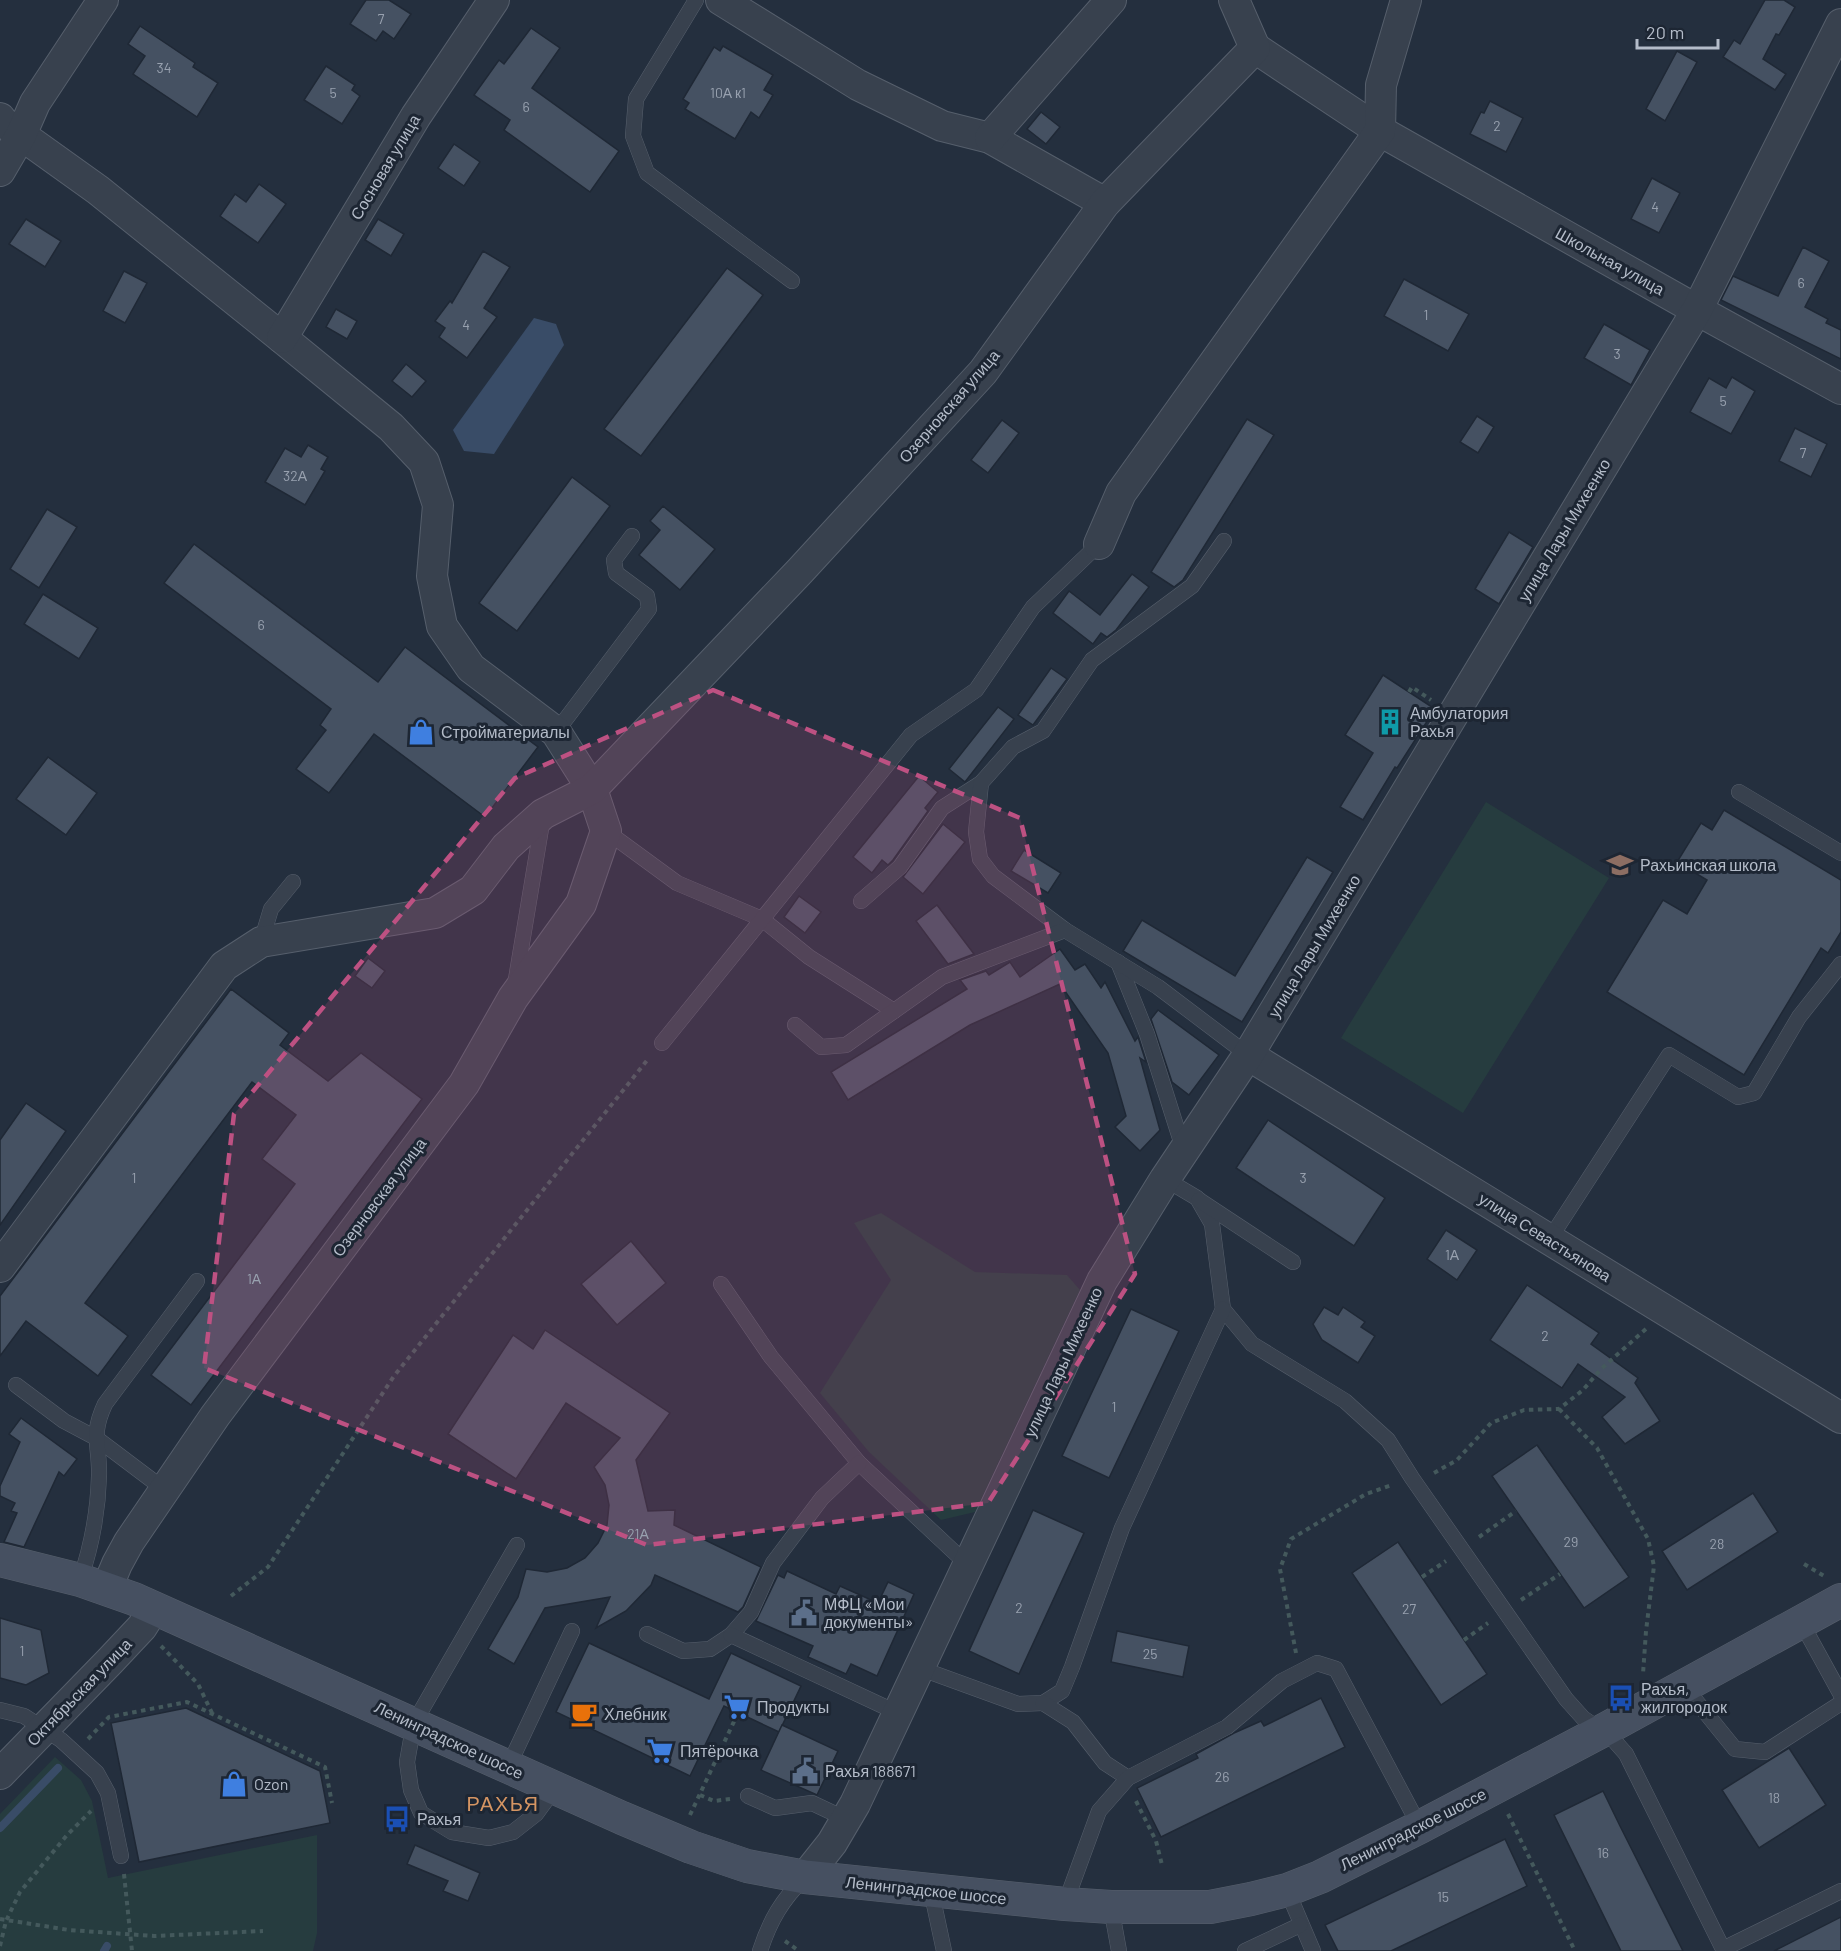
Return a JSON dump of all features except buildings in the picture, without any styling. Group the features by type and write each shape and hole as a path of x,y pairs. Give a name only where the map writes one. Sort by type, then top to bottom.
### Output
{"street":[{"path":"0,171 10,126 35,103 103,0"},
{"name":"Сосновая улица","path":"282,338 416,116 494,0"},
{"path":"722,0 858,85 942,126 990,138 1105,203"},
{"path":"990,138 1110,0"},
{"path":"1234,0 1255,48"},
{"path":"1098,544 1121,493 1380,132 1381,85 1406,0"},
{"name":"улица Лары Михеенко","path":"805,1877 832,1843 846,1819 1102,1281 1165,1179 1248,1055 1697,310 1841,24"},
{"name":"Школьная улица","path":"1255,48 1380,132 1841,388"},
{"name":"Озерновская улица","path":"0,1268 224,966 261,942 435,913 473,890 506,847 543,814 592,789 800,571 983,372 1105,203 1255,48"},
{"path":"10,126 98,190 282,338 391,427 424,462 438,505 432,576 442,626 471,668 556,732 592,789 606,831"},
{"name":"Озерновская улица","path":"94,1584 117,1564 215,1416 464,1084 513,998 580,904 606,831"},
{"name":"улица Севастьянова","path":"1248,1055 1841,1418"},
{"name":"Ленинградское шоссе","path":"0,1560 94,1584 148,1617 414,1723 508,1767 678,1841 747,1866 805,1877 1111,1907 1210,1907 1287,1890 1320,1877 1602,1731 1801,1622 1834,1589"},
{"name":"Октябрьская улица","path":"0,1774 148,1617"}],"lane":[{"path":"696,0 636,99 633,136 647,173 792,281"},
{"path":"556,732 649,609 647,596 616,573 614,560 632,536"},
{"path":"861,901 900,867 942,808 981,783 1013,747 1043,731 1092,660 1192,586 1224,541"},
{"path":"662,1043 911,735 976,690 1033,607 1098,544"},
{"path":"981,783 976,832 980,859 993,876 1065,930 1158,987 1248,1055"},
{"path":"1739,792 1841,853"},
{"path":"513,998 543,814"},
{"path":"606,831 677,883 762,919 809,957 894,1011"},
{"path":"261,942 272,909 293,882"},
{"path":"795,1026 821,1047 846,1045 942,977 1065,930"},
{"path":"1118,962 1147,1034 1184,1151"},
{"path":"1549,1240 1669,1054 1738,1096 1754,1093 1799,1017 1841,964"},
{"path":"1165,1179 1293,1262"},
{"path":"919,1668 1018,1704 1043,1703 1062,1691 1122,1527 1223,1309 1212,1224 1197,1198"},
{"path":"94,1584 100,1473 96,1438 98,1419 105,1404 197,1281"},
{"path":"721,1284 771,1357 859,1464 968,1565"},
{"path":"1223,1309 1252,1344 1345,1401 1388,1440 1566,1699 1583,1718 1611,1737 1626,1754 1723,1950 1841,1892"},
{"path":"16,1385 64,1421 96,1438 165,1490"},
{"path":"647,1634 683,1651 710,1649 731,1635 751,1612 774,1563 822,1498 859,1464"},
{"path":"517,1545 414,1723 407,1762 411,1790 421,1813 452,1832 489,1838 513,1832 536,1814 555,1788"},
{"path":"1801,1622 1841,1695"},
{"path":"508,1767 572,1631"},
{"path":"731,1635 898,1713"},
{"path":"1065,1904 1099,1810 1128,1778 1227,1727 1282,1680 1317,1662 1336,1669 1420,1827"},
{"path":"1684,1686 1735,1749 1765,1752 1841,1703"},
{"path":"1043,1703 1073,1722 1105,1762 1128,1778"},
{"path":"0,1710 24,1716 75,1752 97,1773 108,1793 121,1856"},
{"path":"748,1796 775,1808 812,1803 846,1819"},
{"path":"759,1951 767,1929 786,1896 805,1877"},
{"path":"931,1890 944,1951"},
{"path":"1287,1890 1313,1951"},
{"path":"1111,1907 1119,1951"},
{"path":"1245,1951 1300,1925"}],"path":[{"path":"231,1596 268,1567 394,1376 662,1043"},
{"path":"1300,1671 1280,1569 1291,1539 1366,1494 1412,1478 1436,1473 1457,1460 1491,1423 1524,1410 1559,1409 1582,1390 1636,1337 1668,1313"},
{"path":"1559,1409 1597,1448 1648,1539 1654,1566 1643,1675"},
{"path":"1804,1564 1834,1589"},
{"path":"148,1617 198,1684 212,1714"},
{"path":"75,1752 109,1717 187,1702 325,1767 332,1803"},
{"path":"678,1841 738,1713"},
{"path":"1128,1778 1133,1796 1156,1842 1162,1865"},
{"path":"1495,1787 1575,1951"},
{"path":"0,1946 6,1922 20,1892 67,1835 108,1793"},
{"path":"700,1795 714,1801 748,1796"},
{"path":"121,1856 128,1895 132,1951"},
{"path":"0,1919 6,1922 69,1930 131,1935 263,1931"}],"highlighted area":[{"path":"713,690 1020,818 1135,1274 988,1503 647,1545 204,1368 234,1114 515,778"}],"green space":[{"path":"1486,802 1609,878 1463,1113 1341,1038"},
{"path":"881,1213 975,1272 1067,1275 1080,1290 975,1512 941,1520 869,1452 820,1393 891,1280 854,1223"},
{"path":"55,1757 81,1780 92,1801 108,1878 317,1835 317,1933 313,1951 0,1951 0,1814"}],"water":[{"path":"534,318 556,324 564,345 494,454 464,451 453,430"}],"waterway":[{"path":"0,1828 58,1768"},
{"path":"104,1951 107,1946"}],"place":[{"name":"Амбулатория Рахья","path":"1390,722"},
{"name":"Стройматериалы","path":"421,732"},
{"name":"Рахьинская школа","path":"1620,865"},
{"name":"МФЦ «Мои документы»","path":"804,1613"},
{"name":"Рахья, жилгородок","path":"1621,1698"},
{"name":"Продукты","path":"737,1707"},
{"name":"Хлебник","path":"584,1714"},
{"name":"Пятёрочка","path":"660,1751"},
{"name":"Рахья 188671","path":"805,1771"},
{"name":"Ozon","path":"234,1784"},
{"name":"Рахья","path":"397,1819"}],"district":[{"name":"РАХЬЯ","path":"503,1804"}]}
